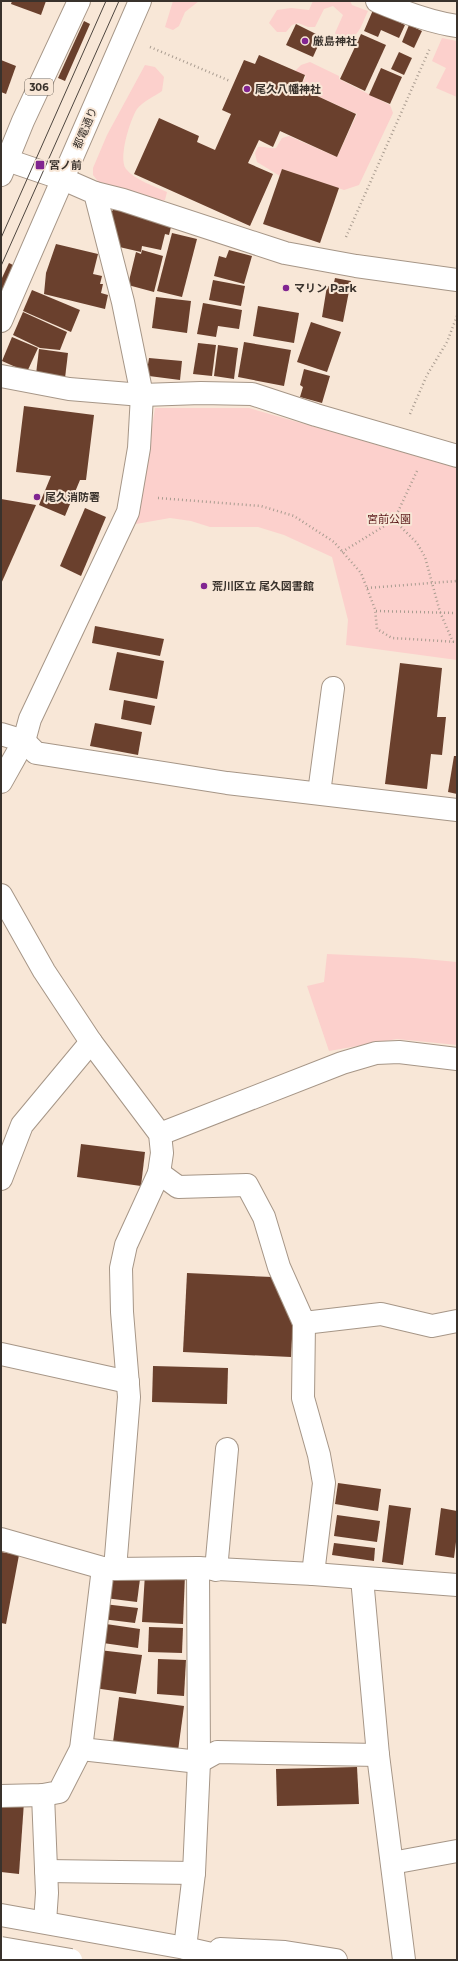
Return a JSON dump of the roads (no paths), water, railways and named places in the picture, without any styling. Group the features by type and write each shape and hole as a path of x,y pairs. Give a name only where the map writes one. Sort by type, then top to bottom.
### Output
{"street":[{"name":"306","path":"3,164 79,1"},
{"name":"都電通り","path":"1,321 140,1"},
{"path":"377,1 409,15 449,25"},
{"path":"3,164 63,179 95,193 122,200 285,253 334,262 457,280"},
{"path":"1,782 24,741 30,719 128,512 139,448 142,395 123,302 95,193"},
{"path":"1,376 69,389 142,395 201,392 252,394 316,416 457,456"},
{"path":"319,793 333,688"},
{"path":"1,734 24,741 36,753 227,783 457,810"},
{"path":"1,896 44,971 91,1042 160,1134 162,1153 159,1173 126,1245 121,1268 122,1312 129,1397 109,1568 81,1749 59,1792 42,1795 1,1796"},
{"path":"1,1179 22,1125 91,1042"},
{"path":"160,1134 342,1063 376,1053 399,1052 457,1059"},
{"path":"159,1173 178,1187 247,1185 264,1217 279,1267 304,1322 303,1398 319,1455 324,1483 313,1574"},
{"path":"304,1322 381,1314 432,1326 457,1321"},
{"path":"1,1354 128,1382"},
{"path":"185,1948 194,1873 207,1569 228,1449"},
{"path":"1,1539 109,1568 207,1569 313,1574 457,1585"},
{"path":"362,1578 378,1755 404,1960"},
{"path":"81,1749 199,1762 217,1752 378,1755"},
{"path":"42,1795 47,1893 45,1922"},
{"path":"392,1862 457,1850"},
{"path":"46,1871 194,1873"},
{"path":"1,1915 185,1948 238,1960"},
{"path":"1,1948 71,1960"},
{"path":"185,1948 285,1952 336,1960"}],"tram line":[{"path":"1,238 106,1"},
{"path":"1,266 119,1"}],"place":[{"name":"厳島神社","path":"305,41"},
{"name":"尾久八幡神社","path":"247,89"},
{"name":"宮ノ前","path":"40,165"},
{"name":"マリン Park","path":"286,288"},
{"name":"尾久消防署","path":"37,497"},
{"name":"荒川区立 尾久図書館","path":"204,586"}],"park label":[{"name":"宮前公園","path":"389,519"}]}
